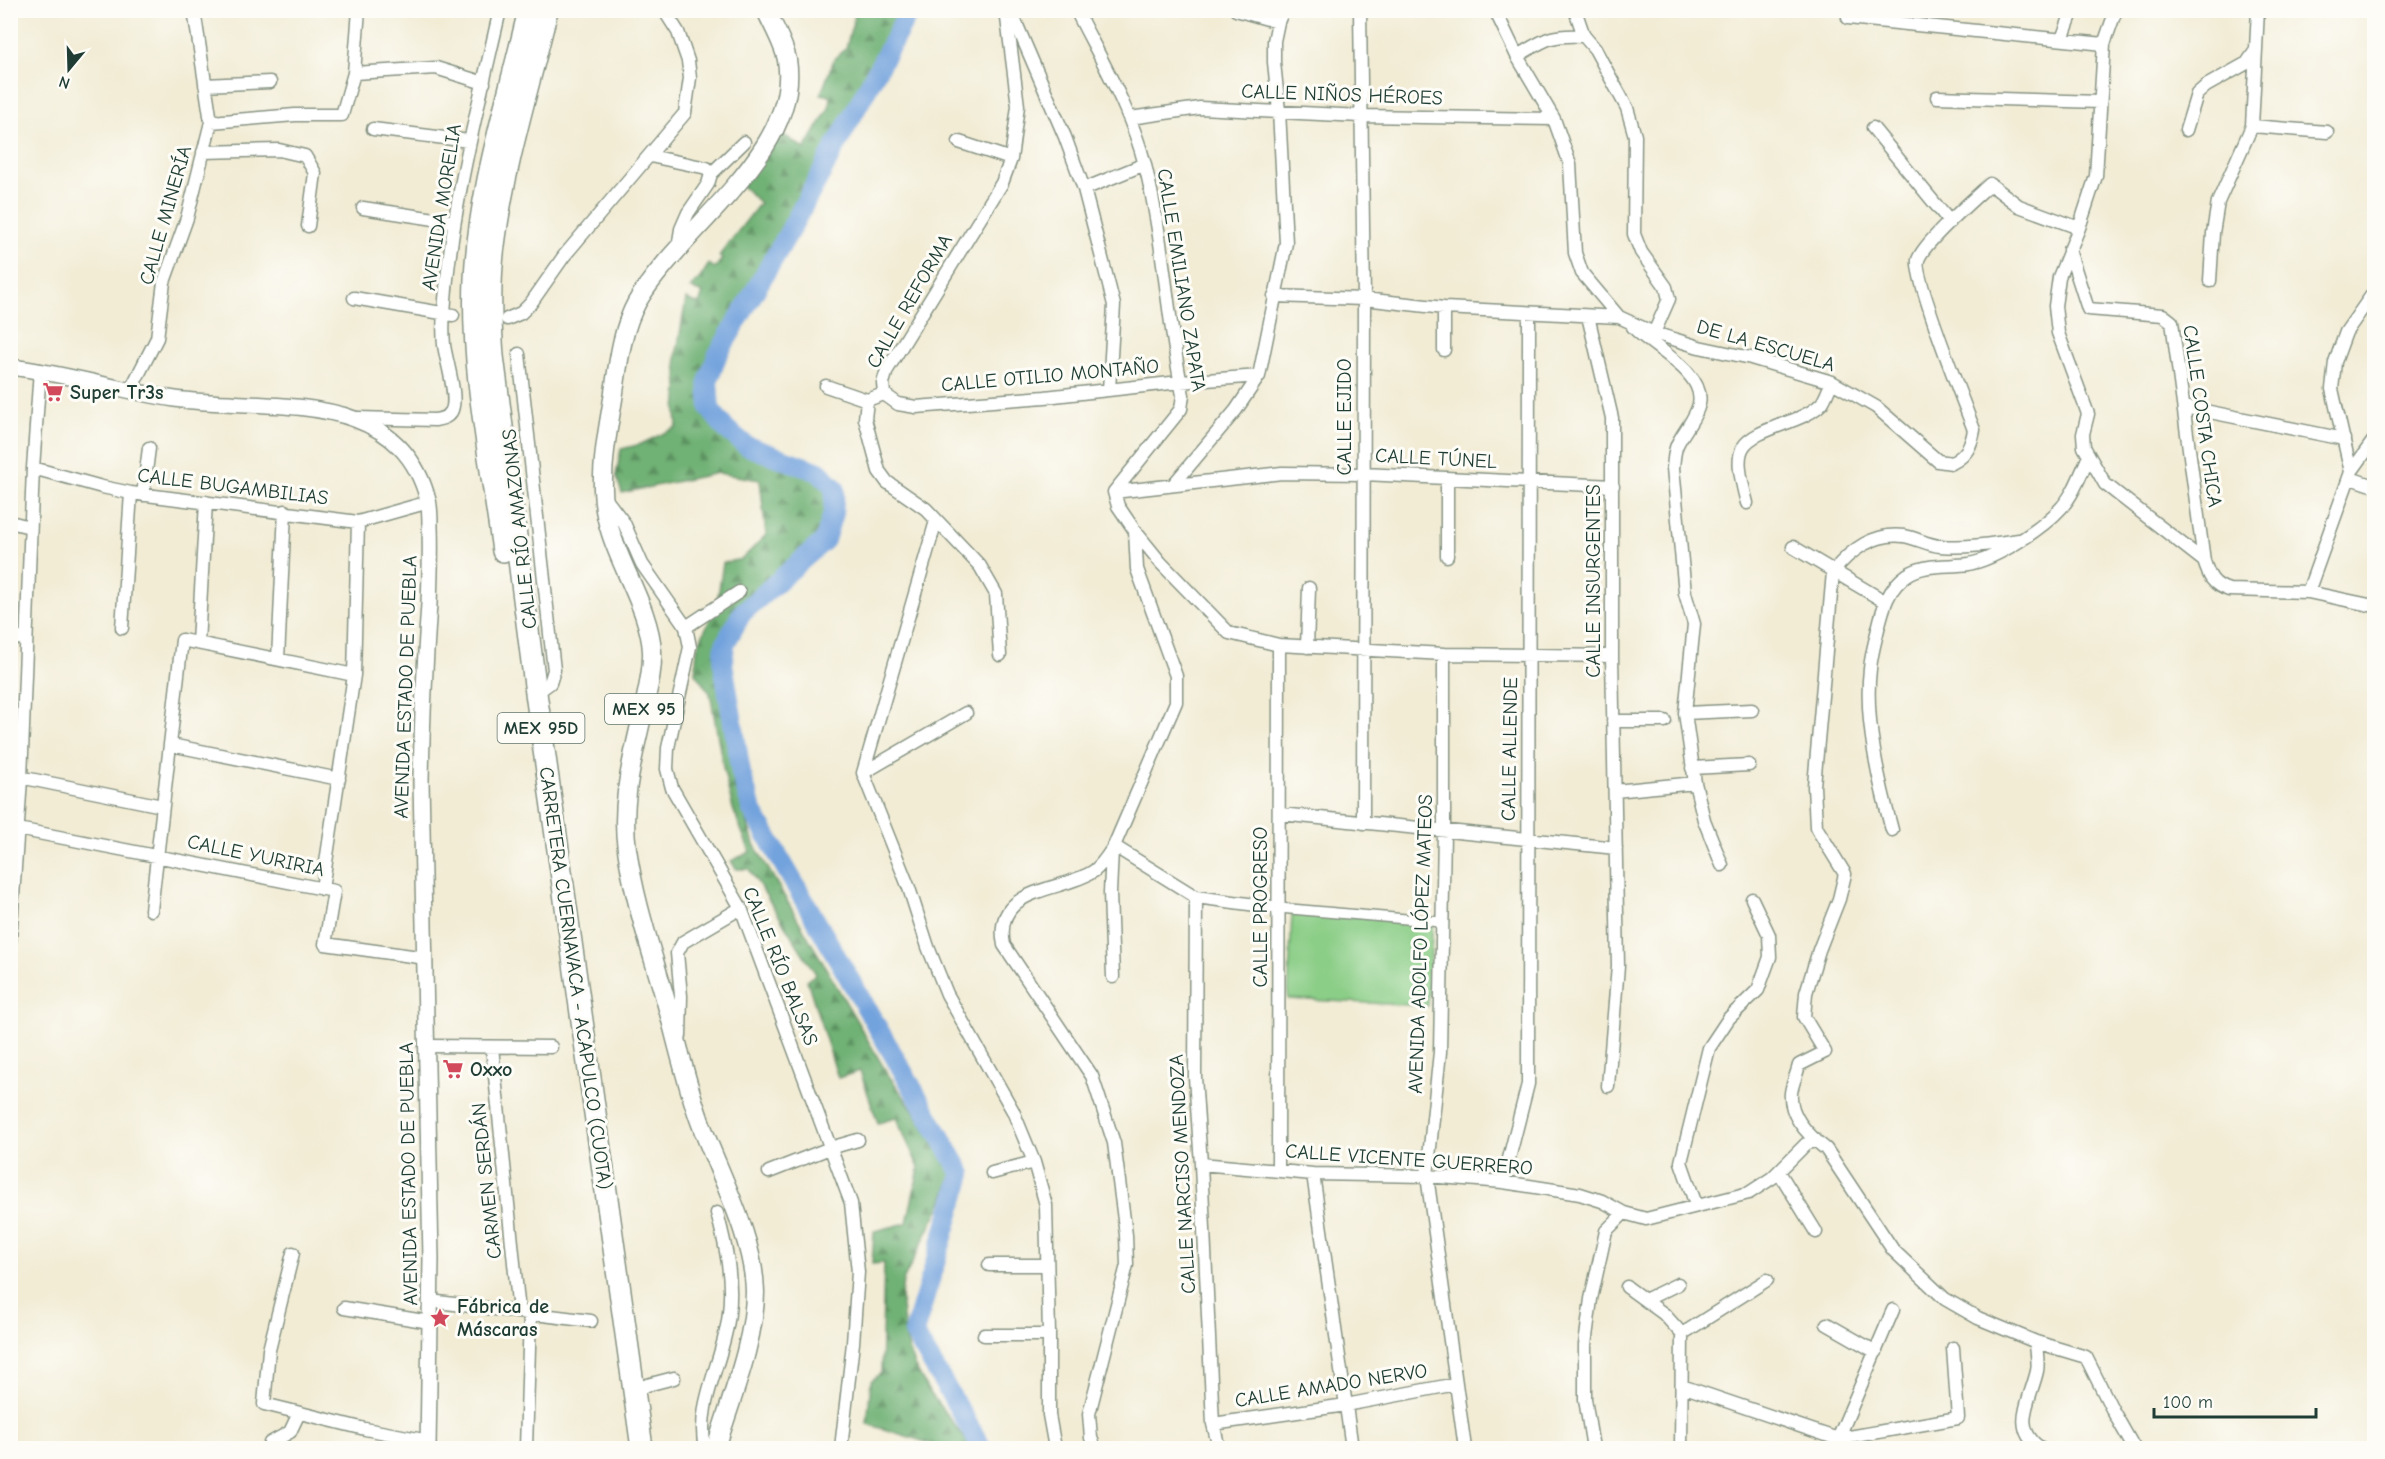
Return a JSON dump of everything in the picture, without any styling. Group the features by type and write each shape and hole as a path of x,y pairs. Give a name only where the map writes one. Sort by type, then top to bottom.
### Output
{"highway":[{"name":"CARRETERA CUERNAVACA - ACAPULCO (CUOTA)","path":"529,10 487,187 479,235 475,278 477,360 628,1449"},
{"name":"CARRETERA CUERNAVACA - ACAPULCO (CUOTA)","path":"547,10 503,191 495,238 490,316 493,356 536,693 642,1449"}],"main road":[{"name":"MEX 95","path":"716,1449 752,1330 755,1294 752,1257 700,1121 642,915 626,848 627,786 650,679 652,651 647,625 614,546 603,495 604,452 628,320 640,297 678,249 762,153 779,123 786,95 787,59 766,10"}],"street":[{"name":"CALLE MINERÍA","path":"131,389 157,338 164,282 187,218 211,122 194,10"},
{"path":"211,122 295,115 342,116 354,73 358,10"},
{"name":"AVENIDA MORELIA","path":"358,418 435,420 446,417 451,412 454,401 444,345 454,222 469,141 500,10"},
{"path":"507,319 521,313 531,303 564,256 685,113 690,78 688,61 678,32 664,10"},
{"name":"CALLE EMILIANO ZAPATA","path":"1076,10 1130,118 1145,164 1164,267 1183,395 1181,409 1114,492"},
{"path":"1173,485 1236,410 1259,376 1286,243 1274,62 1280,16 1236,10"},
{"name":"CALLE EJIDO","path":"1360,10 1364,299 1364,823"},
{"path":"1495,10 1517,56 1554,119 1570,164 1575,253 1582,273 1625,321 1689,373 1699,388 1699,405 1676,447 1673,468 1685,593 1694,624 1685,713 1692,768 1704,820 1722,865"},
{"path":"1575,10 1584,36 1595,49 1627,108 1635,135 1634,234 1641,252 1666,286 1669,299 1654,333"},
{"path":"2062,39 2073,10"},
{"path":"2116,10 2104,44 2096,176 2079,228 2059,277 2055,306 2058,333 2088,414 2083,442 2089,456 2111,490 2204,561"},
{"path":"2210,281 2213,233 2218,202 2252,126 2258,10"},
{"path":"1007,12 1021,33 1065,137 1084,189 1114,305 1109,390"},
{"name":"CALLE REFORMA","path":"867,400 884,394 882,383 887,370 1002,183 1011,159 1018,106 1007,12"},
{"path":"1848,18 2104,44"},
{"path":"1517,56 1545,39 1559,35 1584,36"},
{"path":"2186,130 2197,94 2206,86 2247,63 2257,49"},
{"path":"354,73 436,68 484,83"},
{"path":"205,85 270,82"},
{"path":"1937,97 2100,102"},
{"name":"CALLE NIÑOS HÉROES","path":"1130,118 1200,108 1361,116 1554,119"},
{"path":"2252,126 2327,132"},
{"path":"1873,128 1950,222 1990,183 2019,206 2079,228"},
{"path":"373,129 469,141"},
{"path":"678,249 684,221 708,184 711,174 744,142"},
{"path":"959,142 1011,159"},
{"path":"203,152 279,150 305,156 315,173 308,226"},
{"path":"650,156 707,168 711,174"},
{"path":"1084,189 1145,164"},
{"path":"363,208 454,222"},
{"name":"DE LA ESCUELA","path":"1625,321 1699,347 1751,358 1832,382 1876,407 1938,461 1952,463 1963,457 1971,445 1974,430 1948,362 1917,267 1923,251 1950,222"},
{"name":"CALLE COSTA CHICA","path":"2069,250 2088,309 2163,315 2172,322 2204,561 2209,576 2217,587 2229,590 2308,592"},
{"path":"2350,475 2332,389 2335,362 2346,332 2374,292"},
{"path":"1274,296 1364,299 1444,308 1588,316 1625,321"},
{"path":"354,298 448,314"},
{"path":"1443,350 1444,308"},
{"name":"CALLE ALLENDE","path":"1503,1182 1528,1084 1529,314"},
{"name":"CALLE INSURGENTES","path":"1588,316 1612,418 1612,656 1618,966 1608,1086"},
{"name":"CALLE RÍO AMAZONAS","path":"519,354 554,670 550,683 536,693"},
{"name":"AVENIDA ESTADO DE PUEBLA","path":"10,367 40,370 176,399 324,410 358,418 375,426 405,453 419,472 429,502 431,559 422,703 421,781 426,958 430,1301 429,1445"},
{"path":"10,940 18,829 16,777 26,640 33,468 40,370"},
{"name":"CALLE OTILIO MONTAÑO","path":"884,394 897,404 916,407 1259,376"},
{"path":"1747,503 1739,472 1739,458 1744,443 1767,430 1807,415 1822,403 1832,382"},
{"path":"826,386 867,400 865,419 879,471 887,482 926,509 980,566 996,594 1000,655"},
{"path":"2185,407 2344,439"},
{"path":"2374,440 2350,475 2308,592 2374,606"},
{"path":"122,628 137,494 148,448"},
{"path":"1892,830 1878,777 1870,720 1869,670 1884,601 1906,575 1919,568 1969,564 1993,557 2019,540 2062,508 2075,487 2089,456"},
{"name":"CALLE BUGAMBILIAS","path":"33,468 137,494 358,522 429,502"},
{"name":"CALLE TÚNEL","path":"1114,492 1282,474 1447,477 1612,486"},
{"path":"2350,475 2374,486"},
{"path":"1447,477 1447,556"},
{"path":"1114,492 1118,506 1161,563 1229,633 1279,645 1307,647 1444,654 1612,656"},
{"path":"603,495 624,523 642,564 686,627 739,592"},
{"path":"198,643 206,502"},
{"path":"278,659 285,511"},
{"path":"936,521 863,773 909,888 928,947 947,994 1013,1112 1034,1161 1046,1205 1050,1335 1048,1415 1055,1449"},
{"path":"10,522 30,527"},
{"path":"322,889 354,675 358,522"},
{"path":"1095,1449 1091,1438 1089,1414 1126,1265 1126,1235 1114,1143 1092,1076 1004,945 1001,931 1004,917 1013,905 1041,890 1092,872 1104,862 1113,847 1176,702 1176,676 1137,569 1135,531"},
{"path":"2019,540 1961,547 1937,546 1903,536 1873,538 1845,556 1833,572 1814,796 1816,827 1845,874 1839,899 1819,950 1806,993 1804,1017 1825,1052 1799,1065 1791,1093 1793,1113 1814,1141 1826,1149 1893,1250 1945,1299 1978,1318 2036,1342 2086,1356 2134,1449"},
{"path":"1793,547 1884,601"},
{"path":"1307,647 1309,588"},
{"name":"CALLE RÍO BALSAS","path":"686,627 690,647 668,748 667,769 672,788 741,908 851,1203 858,1272 853,1343 841,1449"},
{"path":"10,636 26,640"},
{"path":"151,910 182,640 354,675"},
{"name":"CALLE PROGRESO","path":"1278,1169 1279,645"},
{"name":"AVENIDA ADOLFO LÓPEZ MATEOS","path":"1444,654 1440,1052 1427,1176 1465,1449"},
{"path":"1685,713 1752,710"},
{"path":"863,773 966,713"},
{"path":"1613,721 1665,721"},
{"path":"171,745 339,779"},
{"path":"1692,768 1749,765"},
{"path":"16,777 162,806"},
{"path":"1615,791 1695,783"},
{"path":"1280,814 1617,848"},
{"name":"CALLE YURIRIA","path":"18,829 334,891 325,944 426,958"},
{"path":"1113,847 1196,897 1279,908 1441,922"},
{"path":"1113,847 1110,893 1113,977"},
{"name":"CALLE NARCISO MENDOZA","path":"1196,897 1194,1077 1201,1164 1213,1424 1219,1449"},
{"path":"1696,1205 1680,1162 1709,1048 1729,1017 1758,990 1770,957 1769,935 1752,898"},
{"path":"680,1049 681,996 677,953 683,942 741,908"},
{"path":"427,1046 551,1047"},
{"name":"CARMEN SERDÁN","path":"492,1047 524,1313 526,1449"},
{"path":"769,1172 830,1148 858,1140"},
{"name":"CALLE VICENTE GUERRERO","path":"1201,1164 1278,1169 1313,1174 1427,1176 1503,1182 1580,1194 1602,1201 1624,1213 1646,1219 1749,1193 1779,1172 1806,1144 1814,1141"},
{"path":"992,1173 1034,1161"},
{"path":"1779,1172 1816,1232"},
{"path":"1313,1174 1352,1449"},
{"path":"705,1449 703,1440 705,1416 729,1315 730,1278 726,1245 717,1213"},
{"path":"1593,1449 1586,1399 1585,1345 1590,1299 1606,1231 1624,1213"},
{"path":"293,1253 269,1350 264,1404 429,1445"},
{"path":"989,1265 1047,1265"},
{"path":"1682,1334 1767,1280"},
{"path":"1645,1300 1678,1284"},
{"path":"1626,1287 1664,1314 1682,1334 1681,1449"},
{"path":"430,1301 591,1322"},
{"path":"344,1308 430,1322"},
{"path":"1839,1444 1893,1310"},
{"path":"1827,1324 1876,1352"},
{"path":"984,1335 1050,1335"},
{"path":"2036,1342 2037,1368 2024,1412 2024,1420 2030,1441 2040,1449"},
{"path":"1682,1386 1839,1444 1958,1418 1953,1348"},
{"path":"634,1392 647,1385 674,1378"},
{"name":"CALLE AMADO NERVO","path":"1213,1424 1346,1405 1456,1384"},
{"path":"270,1443 290,1432 299,1413"}],"green space":[{"path":"856,11 900,11 901,19 889,61 790,217 717,346 710,369 712,407 719,424 732,438 756,451 784,459 815,472 837,490 842,513 831,534 810,556 748,601 732,625 726,649 735,780 754,844 887,1073 953,1173 941,1205 903,1281 901,1296 905,1335 914,1365 928,1390 972,1448 945,1448 867,1424 871,1381 881,1373 884,1263 872,1264 874,1231 907,1223 919,1168 896,1118 878,1123 860,1071 838,1078 807,980 816,974 749,869 736,869 731,861 750,852 733,809 710,693 695,673 697,648 717,603 723,563 742,559 766,535 760,480 718,473 622,493 616,475 621,449 641,444 677,427 676,357 686,299 699,304 703,293 690,288 709,264 715,268 722,259 719,256 760,203 742,186 782,134 805,149 829,108 831,96 821,94 834,59 846,48"},
{"path":"1292,912 1433,920 1428,1006 1288,999"}],"waterway":[{"path":"910,10 788,234 717,356 708,382 710,409 725,428 747,446 819,472 835,488 833,513 825,540 742,613 725,644 723,663 741,773 752,810 962,1174 914,1333 982,1448"}],"place":[{"name":"Super Tr3s","path":"53,392"},
{"name":"Oxxo","path":"453,1069"},
{"name":"Fábrica de Máscaras","path":"440,1318"}]}
